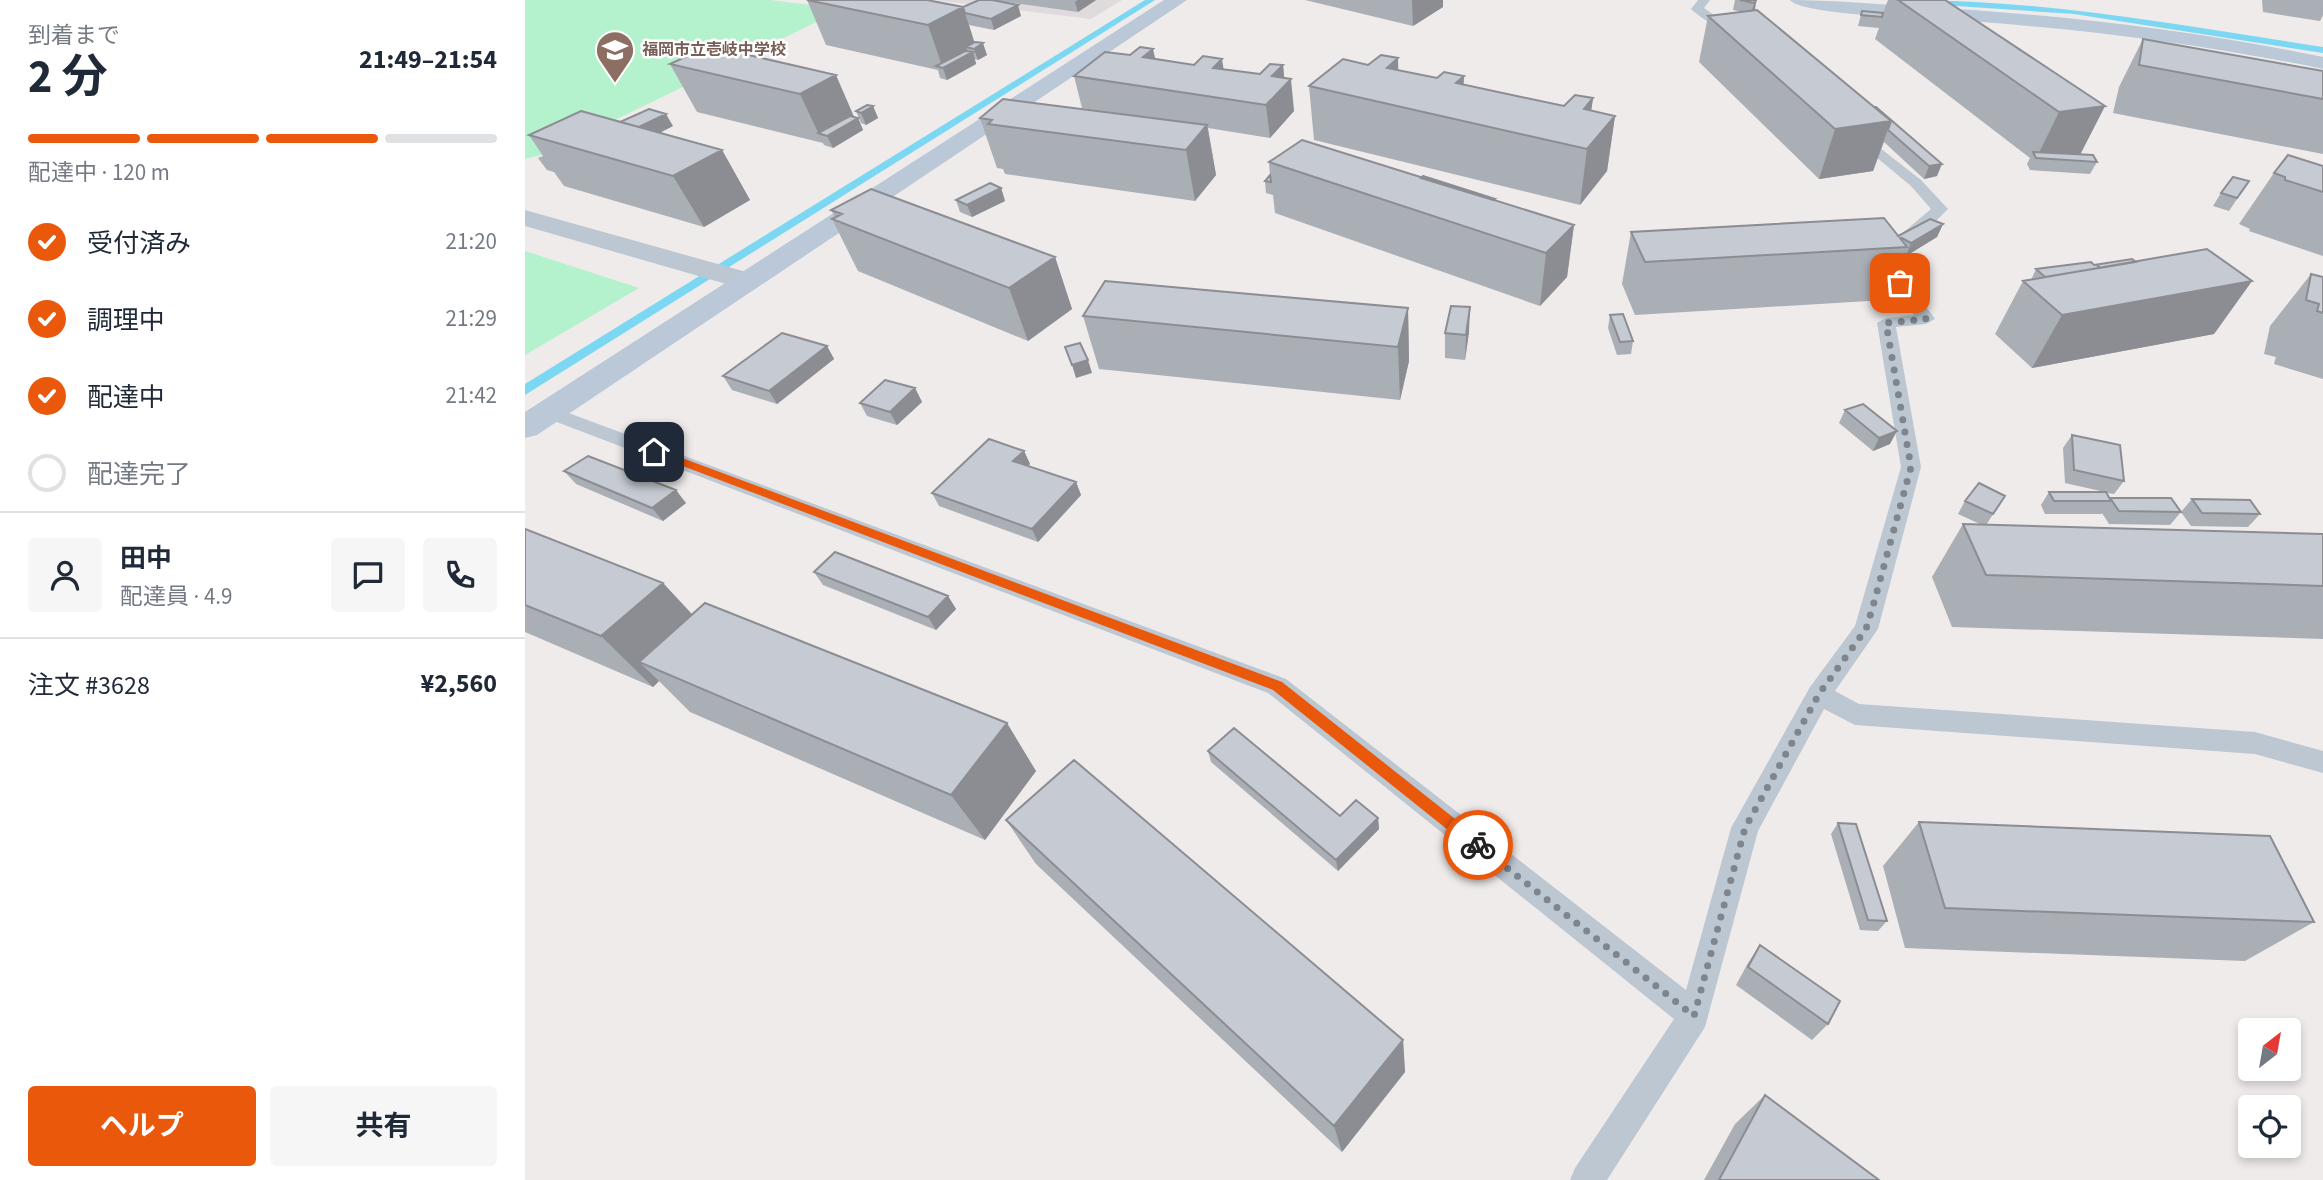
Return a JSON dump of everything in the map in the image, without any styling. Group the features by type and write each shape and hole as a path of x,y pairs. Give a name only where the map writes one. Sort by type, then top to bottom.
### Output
{"street":[{"path":"537,419 738,279 1177,0"},
{"path":"1800,0 1879,11 2020,18 2096,26 2276,53 2323,63"},
{"path":"525,218 738,279"}],"lane":[{"path":"1704,0 1697,9 1751,48"},
{"path":"1587,1180 1694,1016 1745,828 1819,694 1866,629 1911,467 1886,323 1926,319 1874,247 1916,232 1940,209 1916,183 1844,123"},
{"path":"537,419 1277,686 1694,1016"},
{"path":"1819,694 1856,714 2255,743 2323,762"}],"shaded area":[{"path":"933,0 1122,0 1091,19"}],"green space":[{"name":"福岡市立壱岐中学校","path":"525,0 770,0 843,9 545,154 525,159"},
{"path":"525,251 639,288 525,355"}],"building":[{"path":"807,0 927,0 963,7 928,25"},
{"path":"979,0 1018,5 991,19 965,13 963,7"},
{"path":"1898,0 1945,0 2105,106 2059,112"},
{"path":"1757,10 1891,121 1835,129 1708,16"},
{"path":"1862,11 1883,13 1882,17 1861,15"},
{"path":"2143,39 2323,71 2323,99 2139,65"},
{"path":"975,42 983,43 974,49 966,47"},
{"path":"709,46 836,75 800,94 670,64"},
{"path":"1140,47 1153,49 1143,57 1194,65 1203,56 1222,59 1213,68 1260,74 1270,64 1283,65 1272,76 1291,79 1266,105 1074,76 1105,52 1130,55"},
{"path":"965,51 973,52 943,68 936,66"},
{"path":"1381,55 1398,58 1387,68 1437,78 1444,72 1464,76 1456,83 1564,106 1575,95 1593,98 1584,109 1615,116 1587,149 1309,86 1343,59 1368,65"},
{"path":"1003,99 1207,125 1186,150 988,124 992,120 980,118"},
{"path":"867,105 873,106 861,113 856,111"},
{"path":"1875,107 1942,164 1929,166 1888,130 1891,121"},
{"path":"649,109 666,114 639,127 620,122"},
{"path":"581,111 722,150 673,176 529,135"},
{"path":"850,116 858,118 827,136 818,133"},
{"path":"1302,140 1574,225 1546,253 1269,162"},
{"path":"2033,152 2093,155 2097,162 2036,158"},
{"path":"2288,155 2323,166 2323,192 2285,180 2285,177 2274,173"},
{"path":"1423,176 1495,199 1421,178"},
{"path":"2233,177 2249,181 2237,198 2221,193"},
{"path":"990,183 1001,188 967,205 956,200"},
{"path":"871,189 1055,257 1009,288 832,219 842,214 831,210"},
{"path":"1884,218 1907,247 1645,262 1631,232"},
{"path":"1930,219 1943,224 1911,243 1898,236"},
{"path":"2207,249 2252,281 2062,315 2023,281"},
{"path":"2132,259 2136,262 2100,268 2097,265 2099,268 2045,277 2036,269 2091,262 2094,265"},
{"path":"2311,274 2323,277 2323,313 2317,311 2319,304 2306,300"},
{"path":"1105,281 1408,308 1398,347 1083,316"},
{"path":"1451,306 1470,307 1466,335 1445,333"},
{"path":"1623,314 1633,341 1620,342 1610,315"},
{"path":"782,333 827,346 769,391 723,376"},
{"path":"1080,343 1088,360 1072,365 1065,347"},
{"path":"885,380 915,388 890,412 860,403"},
{"path":"1863,404 1897,431 1879,438 1845,410"},
{"path":"2072,435 2120,445 2124,481 2074,470"},
{"path":"989,439 1024,451 1013,461 1076,482 1032,529 932,493"},
{"path":"588,456 676,490 652,508 564,471"},
{"path":"1979,483 2005,496 1993,514 1965,501"},
{"path":"2049,492 2106,492 2111,501 2054,501"},
{"path":"2110,498 2171,498 2181,512 2119,511"},
{"path":"2192,499 2250,500 2260,514 2202,513"},
{"path":"1963,524 2323,534 2323,586 1986,575"},
{"path":"525,529 663,583 601,636 525,605"},
{"path":"835,552 948,596 928,617 814,572"},
{"path":"705,603 1007,723 951,795 639,662"},
{"path":"1234,728 1340,816 1356,800 1378,818 1336,860 1208,751"},
{"path":"1074,760 1403,1040 1334,1126 1006,820"},
{"path":"1919,822 2270,836 2314,922 1945,908"},
{"path":"1838,823 1856,824 1887,921 1868,920"},
{"path":"1760,945 1840,1001 1828,1024 1748,967"},
{"path":"1765,1095 1879,1180 1719,1180"}],"waterway":[{"path":"525,390 1151,0"},
{"path":"1912,0 2074,11 2323,50"}],"way so far":[{"path":"1478,845 1694,1016 1745,828 1819,694 1866,629 1911,467 1886,323 1926,319 1900,283"}],"place":[{"name":"福岡市立壱岐中学校","path":"615,84"}],"route":[{"path":"654,452 1277,686 1478,845"}]}
